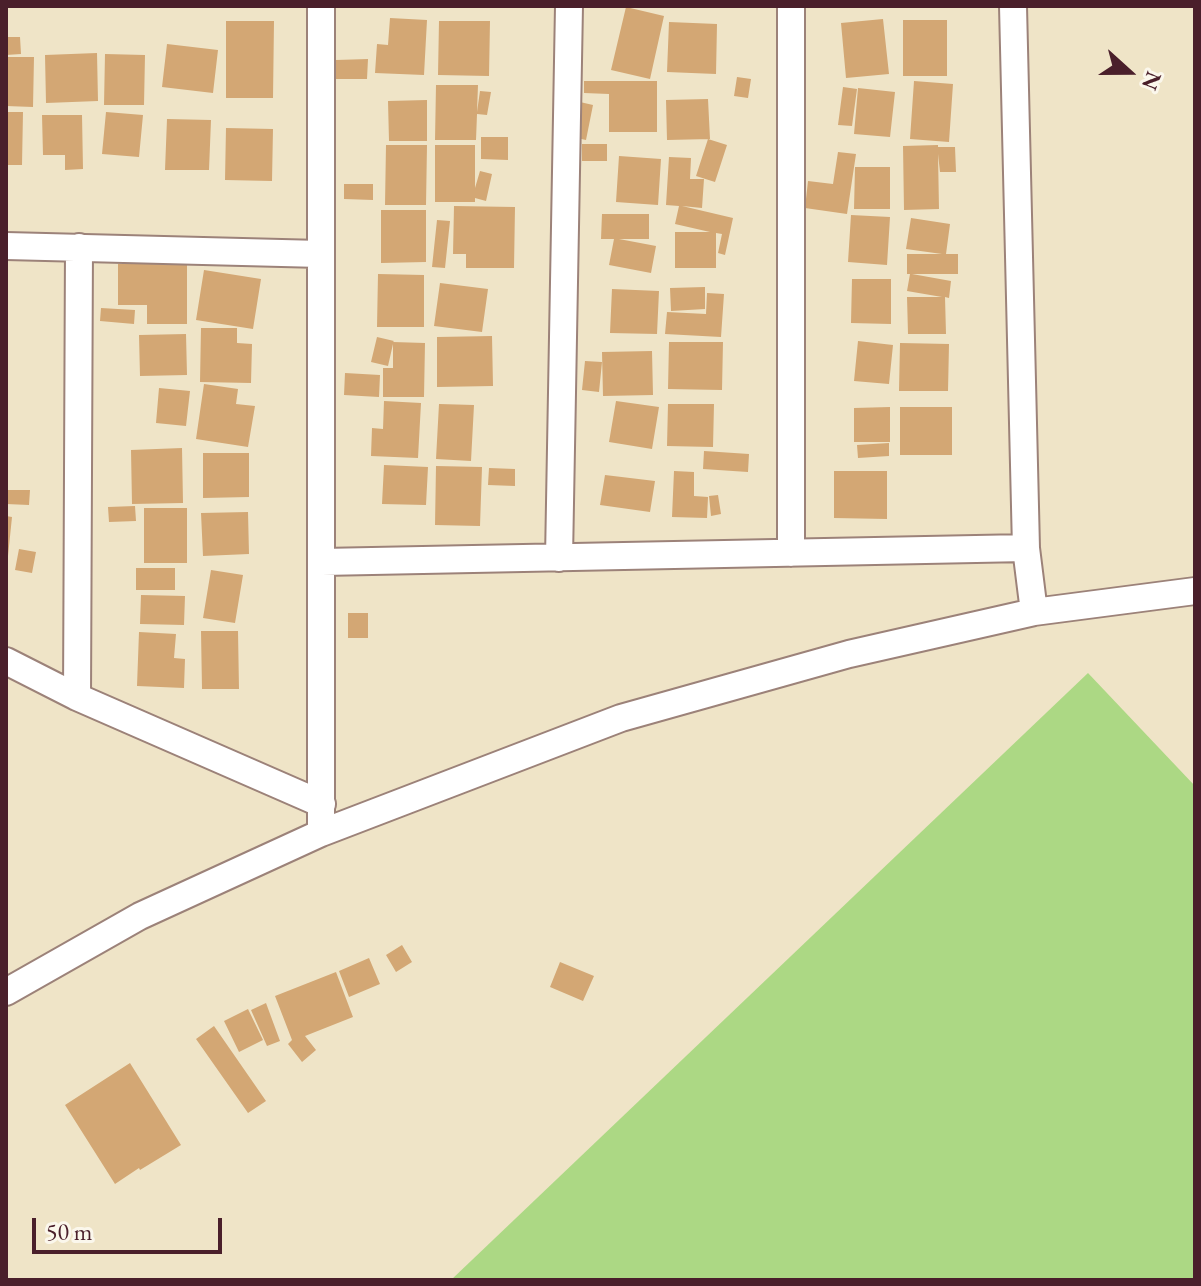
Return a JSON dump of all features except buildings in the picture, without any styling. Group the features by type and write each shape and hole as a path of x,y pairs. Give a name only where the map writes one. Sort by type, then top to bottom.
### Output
{"street":[{"path":"321,6 321,833"},
{"path":"559,558 569,6"},
{"path":"791,6 791,553"},
{"path":"1013,6 1026,548 1034,612"},
{"path":"6,246 321,254"},
{"path":"77,697 79,247"},
{"path":"322,562 1026,548"},
{"path":"6,992 140,916 321,833 621,718 849,654 1034,612 1195,591"},
{"path":"6,661 77,697 322,804"}],"green space":[{"path":"1088,673 1195,786 1195,1280 451,1280"}]}
